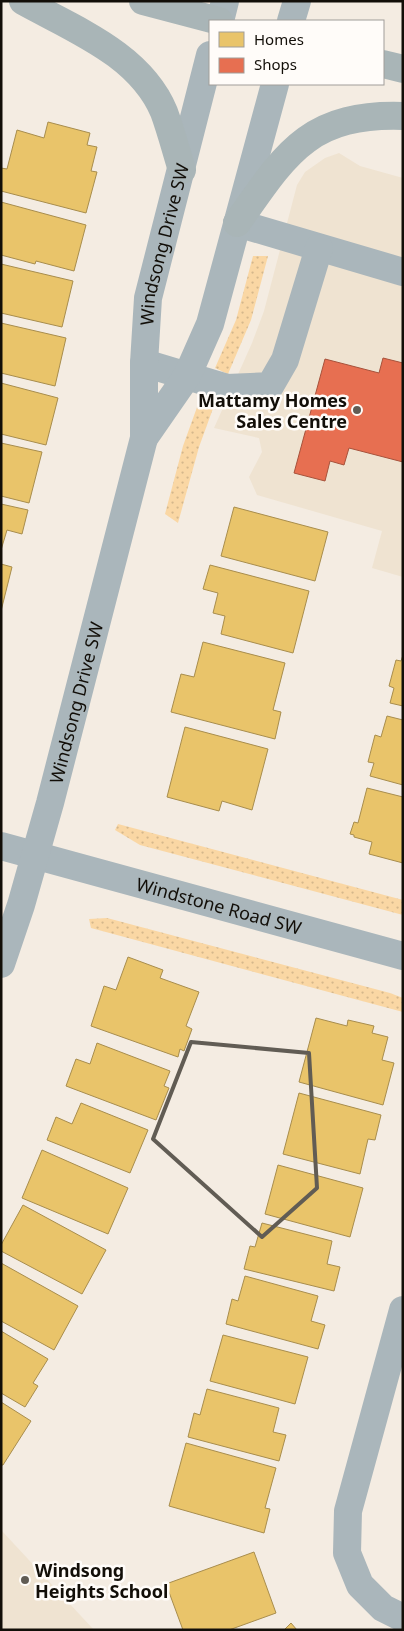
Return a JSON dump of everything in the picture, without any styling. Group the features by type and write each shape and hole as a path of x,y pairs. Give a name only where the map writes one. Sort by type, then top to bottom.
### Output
{"main road":[{"path":"23,1 105,46 143,78 163,111 182,170"},
{"path":"143,1 216,20"},
{"path":"384,64 403,70"},
{"path":"237,223 273,172 302,141 336,123 385,116 403,116"}],"street":[{"path":"220,20 225,1"},
{"path":"291,20 296,1"},
{"name":"Windsong Drive SW","path":"1,964 35,855 144,438 144,363 148,298 209,59"},
{"name":"Windsong Drive SW","path":"144,438 186,376 210,324 275,85"},
{"path":"237,223 403,272"},
{"path":"144,363 227,388 270,386 285,360 319,248"},
{"name":"Windstone Road SW","path":"1,846 403,956"},
{"path":"403,1310 348,1511 347,1553 360,1584 384,1608 403,1618"}],"highlighted area":[{"path":"191,1042 309,1053 317,1188 262,1237 153,1139"}],"shaded area":[{"path":"339,153 360,166 403,178 403,577 372,568 382,531 257,495 249,477 262,452 259,438 214,428 252,343 264,311 297,185 305,172 325,158"},
{"path":"253,256 268,256 251,320 228,374 215,368 236,320"},
{"path":"200,399 215,403 199,447 178,523 165,514 183,446"},
{"path":"118,824 403,900 403,915 140,845 115,830"},
{"path":"107,918 390,993 403,998 403,1012 91,928 89,919"},
{"name":"Windsong Heights School","path":"1,1530 94,1630 1,1630"}],"building: Homes":[{"path":"48,122 90,133 87,145 97,147 91,171 97,172 86,213 1,191 1,168 7,169 17,130 44,138"},
{"path":"1,202 86,225 74,271 36,261 35,264 1,255"},
{"path":"1,264 73,281 62,327 1,313"},
{"path":"1,323 66,338 55,386 1,373"},
{"path":"1,383 58,398 46,445 1,434"},
{"path":"1,443 42,452 29,503 1,496"},
{"path":"1,504 28,510 22,534 7,530 1,550"},
{"path":"234,507 328,532 315,581 221,556"},
{"path":"1,564 12,567 1,611"},
{"path":"210,565 309,591 293,653 221,634 225,616 213,613 218,593 203,589"},
{"path":"203,642 285,663 273,710 281,712 275,739 171,712 181,674 194,677"},
{"path":"403,655 403,706 390,703 394,688 389,686 396,660 401,661"},
{"path":"387,716 403,720 403,785 370,776 374,763 368,762 375,735 381,737"},
{"path":"185,727 268,749 252,810 222,801 219,811 167,797"},
{"path":"367,788 403,797 403,863 369,854 372,842 350,834 354,822 358,823"},
{"path":"128,957 163,970 160,978 199,992 186,1026 192,1029 184,1051 180,1049 178,1057 91,1026 104,986 116,990"},
{"path":"316,1018 347,1026 348,1020 374,1026 372,1033 388,1037 382,1060 394,1063 383,1105 299,1082"},
{"path":"97,1043 170,1071 164,1086 169,1088 156,1120 66,1086 76,1059 90,1064"},
{"path":"299,1093 381,1115 375,1140 368,1139 360,1174 283,1154"},
{"path":"81,1103 148,1130 130,1173 47,1140 56,1117 72,1124"},
{"path":"42,1150 128,1188 108,1234 22,1198"},
{"path":"278,1165 363,1188 350,1237 265,1214"},
{"path":"23,1205 106,1250 82,1294 1,1251 1,1245"},
{"path":"262,1223 332,1241 327,1264 340,1267 334,1291 244,1269 250,1246 255,1247"},
{"path":"1,1263 78,1306 54,1350 1,1321"},
{"path":"245,1276 318,1296 311,1321 325,1325 318,1349 226,1324 232,1299 238,1301"},
{"path":"1,1331 48,1359 33,1383 38,1386 25,1407 1,1393"},
{"path":"223,1335 308,1357 295,1404 210,1381"},
{"path":"207,1389 279,1408 273,1432 286,1435 279,1461 188,1437 194,1413 200,1415"},
{"path":"1,1402 31,1421 3,1465 1,1465"},
{"path":"186,1443 276,1468 265,1508 270,1509 264,1533 169,1506"},
{"path":"254,1552 276,1613 229,1630 183,1630 166,1584"},
{"path":"291,1623 297,1630 284,1630"}],"building: Shops":[{"name":"Mattamy Homes Sales Centre","path":"383,358 403,363 403,462 349,448 344,465 330,461 325,481 294,473 325,359 379,373"}],"place":[{"name":"Mattamy Homes Sales Centre","path":"357,410"},
{"name":"Windsong Heights School","path":"25,1580"}]}
